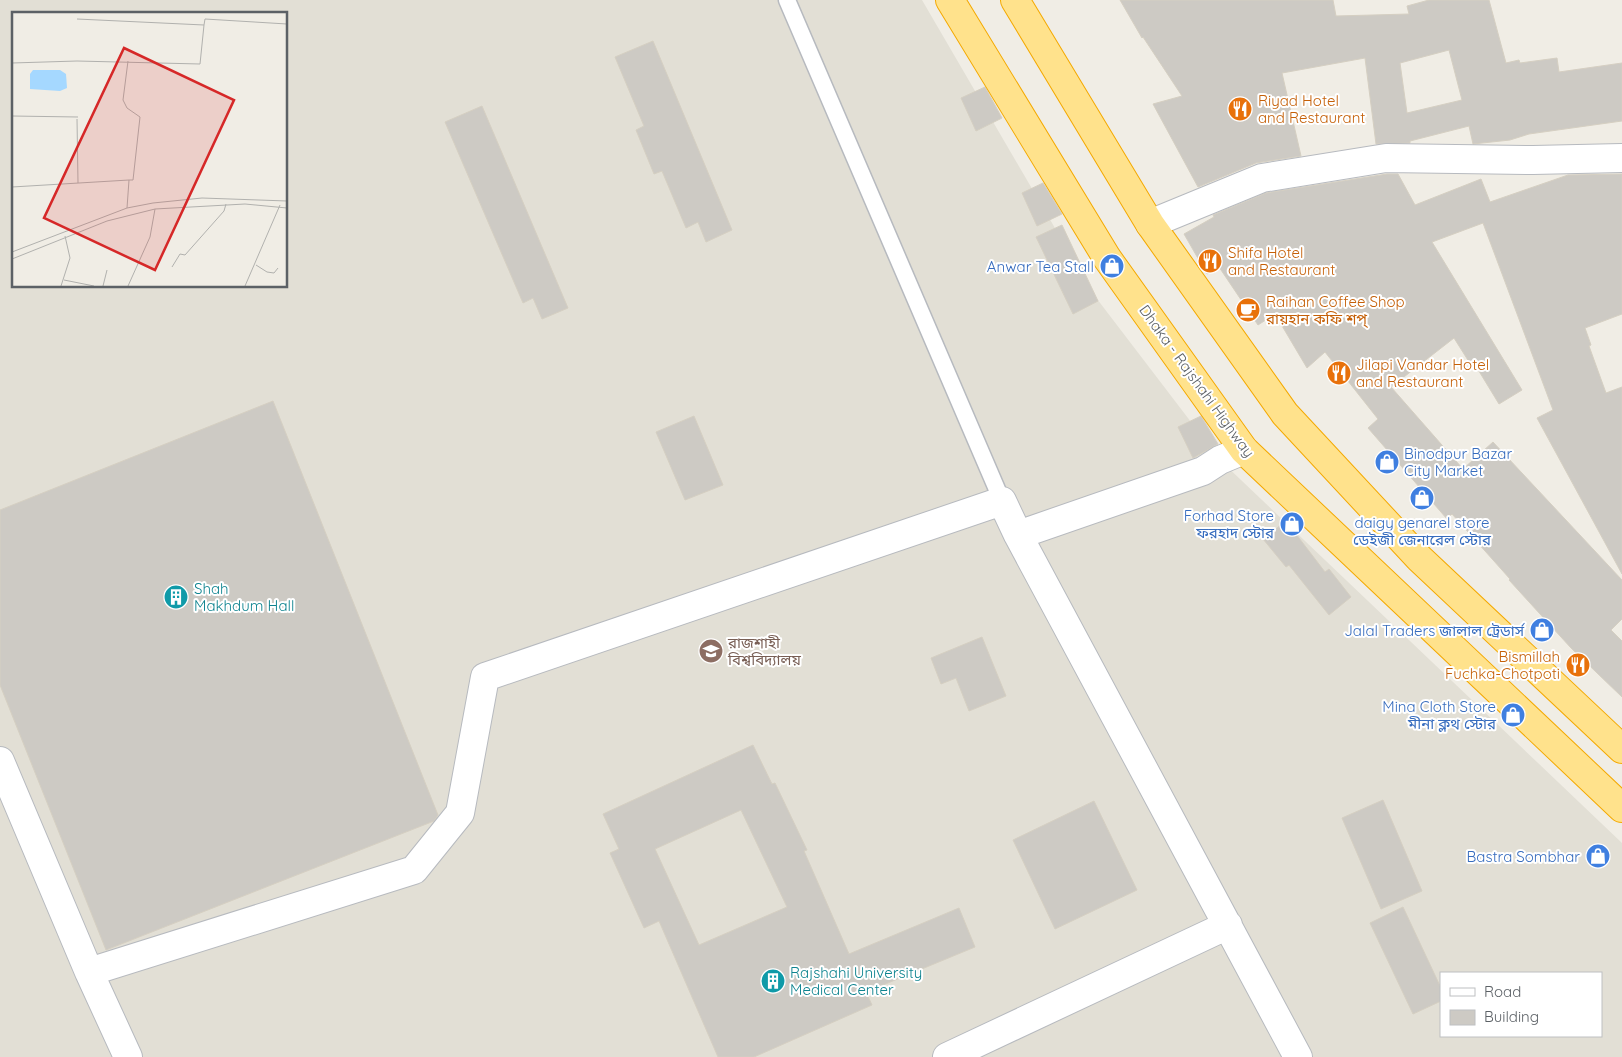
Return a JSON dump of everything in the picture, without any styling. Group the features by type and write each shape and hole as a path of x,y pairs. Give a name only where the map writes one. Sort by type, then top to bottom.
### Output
{"highway":[{"name":"Dhaka - Rajshahi Highway","path":"950,0 1107,258 1244,450 1622,808"},
{"path":"1015,0 1150,224 1285,414 1418,558 1622,749"}],"street":[{"path":"1150,224 1262,178 1386,158 1534,160 1622,158"},
{"path":"1018,535 1204,471 1220,460 1244,450"},
{"path":"89,972 414,870 460,813 485,677 1002,500 1018,535 1298,1057"},
{"path":"0,761 89,972 128,1057"},
{"path":"947,1057 1228,925"}],"lane":[{"path":"787,0 1002,500"}],"shaded area":[{"name":"রাজশাহী বিশ্ববিদ্যালয়","path":"0,0 922,0 1094,295 1220,460 1622,843 1622,1057 0,1057"}],"building":[{"path":"1120,0 1333,0 1336,16 1409,14 1407,6 1429,0 1489,0 1506,63 1519,60 1520,63 1557,58 1559,72 1622,63 1622,121 1529,134 1510,140 1473,144 1469,126 1410,141 1410,143 1376,144 1365,58 1282,73 1301,156 1256,163 1198,187 1153,104 1182,96 1142,38","holes":["1449,50 1462,100 1407,113 1400,63"]},
{"path":"653,41 732,230 706,242 698,222 686,228 662,171 654,174 636,130 644,126 615,57"},
{"path":"985,87 1002,118 976,131 961,98"},
{"path":"482,106 568,308 542,319 533,298 523,303 445,122"},
{"path":"1387,174 1398,174 1415,205 1481,179 1490,202 1568,175 1622,174 1622,314 1585,328 1591,345 1589,346 1606,393 1622,387 1622,574 1537,418 1553,410 1483,223 1432,242 1522,390 1499,404 1474,363 1471,365 1454,338 1391,387 1463,469 1493,442 1622,580 1622,619 1611,630 1622,641 1622,697 1571,648 1452,514 1447,519 1368,428 1378,419 1325,352 1307,368 1275,314 1258,325 1219,267 1207,274 1184,234 1214,217 1213,215 1266,193"},
{"path":"1043,183 1062,214 1037,226 1022,193"},
{"path":"1062,225 1098,301 1073,314 1036,237"},
{"name":"Shah Makhdum Hall","path":"273,401 438,815 434,821 106,950 0,685 0,510"},
{"path":"694,416 723,485 685,500 656,432"},
{"path":"1201,416 1218,444 1193,458 1178,427"},
{"path":"1286,521 1325,572 1329,569 1351,597 1329,615 1289,565 1286,567 1263,539"},
{"path":"982,637 1006,696 969,711 956,678 941,684 931,658"},
{"path":"753,745 772,784 775,783 807,850 804,851 849,954 959,908 975,947 866,992 872,1005 754,1057 718,1057 659,921 644,928 610,853 619,849 603,814","holes":["741,810 787,907 699,945 655,849"]},
{"path":"1383,800 1422,891 1381,909 1342,818"},
{"path":"1094,801 1137,890 1055,929 1013,840"},
{"path":"1403,907 1440,986 1440,1001 1413,1014 1370,923"}],"place":[{"name":"Riyad Hotel and Restaurant","path":"1240,109"},
{"name":"Shifa Hotel and Restaurant","path":"1210,261"},
{"name":"Anwar Tea Stall","path":"1112,266"},
{"name":"Raihan Coffee Shop রায়হান কফি শপ্","path":"1248,310"},
{"name":"Jilapi Vandar Hotel and Restaurant","path":"1339,373"},
{"name":"Binodpur Bazar City Market","path":"1387,462"},
{"name":"daigy genarel store ডেইজী জেনারেল স্টোর","path":"1422,498"},
{"name":"Forhad Store ফরহাদ স্টোর","path":"1292,524"},
{"name":"Shah Makhdum Hall","path":"176,597"},
{"name":"Jalal Traders জালাল ট্রেডার্স","path":"1542,630"},
{"name":"রাজশাহী বিশ্ববিদ্যালয়","path":"711,651"},
{"name":"Bismillah Fuchka-Chotpoti","path":"1578,665"},
{"name":"Mina Cloth Store মীনা ক্লথ স্টোর","path":"1513,715"},
{"name":"Bastra Sombhar","path":"1598,856"},
{"name":"Rajshahi University Medical Center","path":"773,981"}]}
